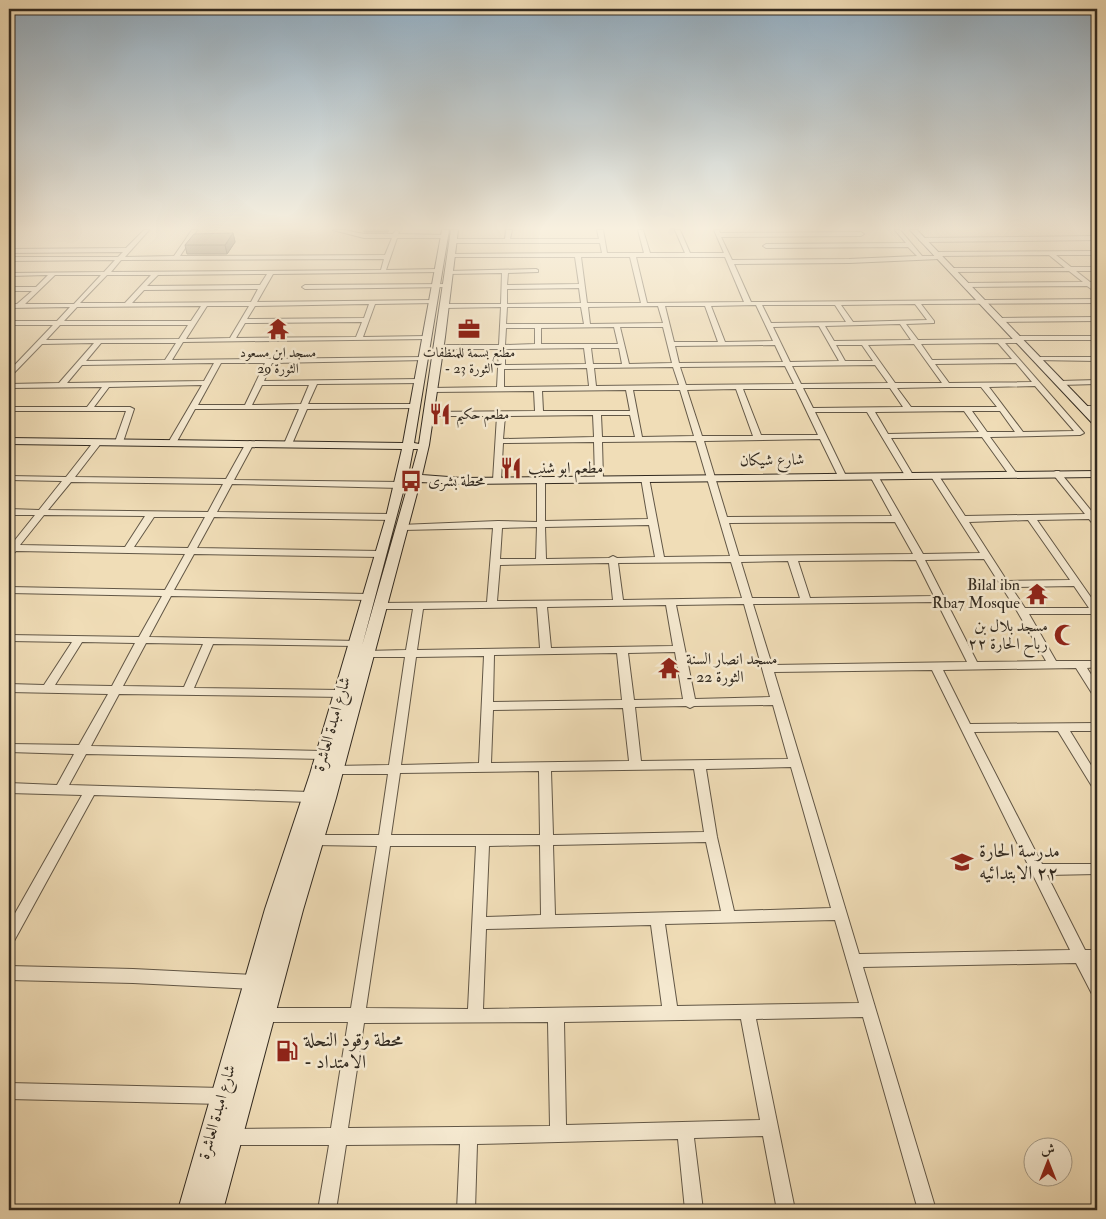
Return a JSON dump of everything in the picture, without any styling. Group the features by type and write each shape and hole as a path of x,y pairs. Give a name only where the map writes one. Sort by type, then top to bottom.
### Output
{"main road":[{"name":"شارع امبدة العاشرة","path":"190,1210 254,982 314,840 334,770 360,649 398,522 416,446 442,287"},
{"path":"968,287 1097,422"},
{"path":"9,441 416,446"},
{"name":"شارع شيكان","path":"408,481 447,484 462,481 541,479 1097,473"},
{"name":"شارع امبدة العاشرة","path":"374,601 380,554 398,522"},
{"name":"شارع امبدة العاشرة","path":"211,1210 266,1015 284,909 310,797 340,694 360,649"}],"street":[{"path":"19,306 39,287"},
{"path":"9,375 94,287"},
{"path":"127,305 142,288 262,287"},
{"path":"232,340 262,287"},
{"path":"298,303 305,287 341,287"},
{"path":"500,389 505,287 541,287"},
{"path":"581,287 587,326"},
{"path":"640,287 644,304"},
{"path":"741,287 748,303"},
{"path":"9,289 37,289"},
{"path":"9,306 373,302 503,306 1097,301"},
{"path":"359,338 373,302"},
{"path":"769,325 932,322 916,302"},
{"path":"707,303 722,343"},
{"path":"758,303 842,476"},
{"path":"837,303 851,324"},
{"path":"167,362 205,304"},
{"path":"661,304 676,365 724,520 927,1210"},
{"path":"1000,320 1097,319"},
{"path":"41,342 232,340 281,330 366,320"},
{"path":"242,321 281,330 309,349 431,350 502,346 622,346"},
{"path":"9,323 192,323"},
{"path":"902,323 947,385"},
{"path":"821,324 842,363"},
{"path":"503,326 666,325"},
{"path":"538,326 538,346"},
{"path":"617,326 626,366"},
{"path":"81,363 270,360 359,338 431,350"},
{"path":"831,343 1097,338"},
{"path":"886,436 1080,433 1000,341"},
{"path":"62,385 99,342"},
{"path":"671,344 778,343"},
{"path":"864,343 909,410"},
{"path":"587,346 593,389"},
{"path":"1037,360 1097,358"},
{"path":"248,406 270,360"},
{"path":"172,443 219,361"},
{"path":"930,362 1018,362"},
{"path":"9,364 20,363"},
{"path":"502,367 877,363"},
{"path":"259,383 314,382 538,390 1037,384"},
{"path":"288,444 306,405 314,382"},
{"path":"1060,383 1097,382"},
{"path":"9,386 207,383"},
{"path":"90,409 107,384"},
{"path":"983,384 1022,435"},
{"path":"739,387 758,438"},
{"path":"628,389 639,440"},
{"path":"538,390 539,413"},
{"path":"193,407 306,405 501,414 634,413"},
{"path":"1084,408 1097,408"},
{"path":"9,409 132,410 119,442"},
{"path":"810,410 1002,409"},
{"path":"870,410 910,475"},
{"path":"967,410 1013,474"},
{"path":"597,413 599,479"},
{"path":"497,480 501,414"},
{"path":"499,441 824,437"},
{"path":"10,550 98,442"},
{"path":"61,789 250,444"},
{"path":"1056,473 1094,520"},
{"path":"934,475 1022,611 1053,665"},
{"path":"874,476 919,556 974,666"},
{"path":"9,478 230,482 408,481"},
{"path":"644,478 660,559"},
{"path":"541,479 541,560"},
{"path":"9,512 212,513 398,522 498,524 652,522"},
{"path":"128,550 152,513"},
{"path":"963,519 1030,517 1094,520"},
{"path":"1030,517 1097,611"},
{"path":"724,520 898,519"},
{"path":"492,605 498,524"},
{"path":"10,550 380,554"},
{"path":"496,562 613,559 986,556"},
{"path":"792,558 806,600"},
{"path":"613,559 618,603"},
{"path":"1004,584 1077,583"},
{"path":"9,590 168,593 374,601 418,606 939,599"},
{"path":"670,602 690,704"},
{"path":"542,604 546,652"},
{"path":"327,1210 384,842 418,606"},
{"path":"1022,611 1097,611"},
{"path":"9,638 209,642 360,649 412,654 680,649"},
{"path":"47,689 79,639"},
{"path":"188,692 209,642"},
{"path":"622,650 636,766"},
{"path":"485,768 489,653"},
{"path":"1079,664 1097,692"},
{"path":"768,669 1097,664"},
{"path":"936,667 1097,989"},
{"path":"9,688 340,694"},
{"path":"487,706 777,702"},
{"path":"967,728 1097,728"},
{"path":"1062,728 1097,785"},
{"path":"9,748 323,755"},
{"path":"334,770 796,763"},
{"path":"699,765 711,837 728,918"},
{"path":"545,767 548,921"},
{"path":"9,788 310,797"},
{"path":"9,937 91,790"},
{"path":"314,840 384,842 711,837"},
{"path":"475,1016 484,841"},
{"path":"1038,870 1097,869"},
{"path":"480,922 728,918 840,914"},
{"path":"657,919 670,1013"},
{"path":"854,961 1097,956"},
{"path":"9,973 133,976 254,982"},
{"path":"266,1015 356,1017 868,1010"},
{"path":"747,1013 786,1210"},
{"path":"556,1015 558,1134"},
{"path":"9,1091 222,1096"},
{"path":"209,1140 231,1137 469,1136 769,1128"},
{"path":"685,1130 694,1210"},
{"path":"466,1210 469,1136"}],"place":[{"name":"مسجد ابن مسعود الثورة 29","path":"278,329"},
{"name":"مطنع بسمة للمنظفات - الثورة 23","path":"469,329"},
{"name":"مطعم حكيم","path":"440,414"},
{"name":"مطعم ابو شنب","path":"511,468"},
{"name":"محطة بشرى","path":"411,481"},
{"name":"Bilal ibn Rba7 Mosque","path":"1037,594"},
{"name":"مسجد بلال بن رباح الحارة ٢٢","path":"1065,635"},
{"name":"مسجد انصار السنة - الثورة 22","path":"669,668"},
{"name":"مدرسة الحارة ٢٢ الابتدائيه","path":"962,862"},
{"name":"محطة وقود النحلة - الامتداد","path":"287,1051"}]}
